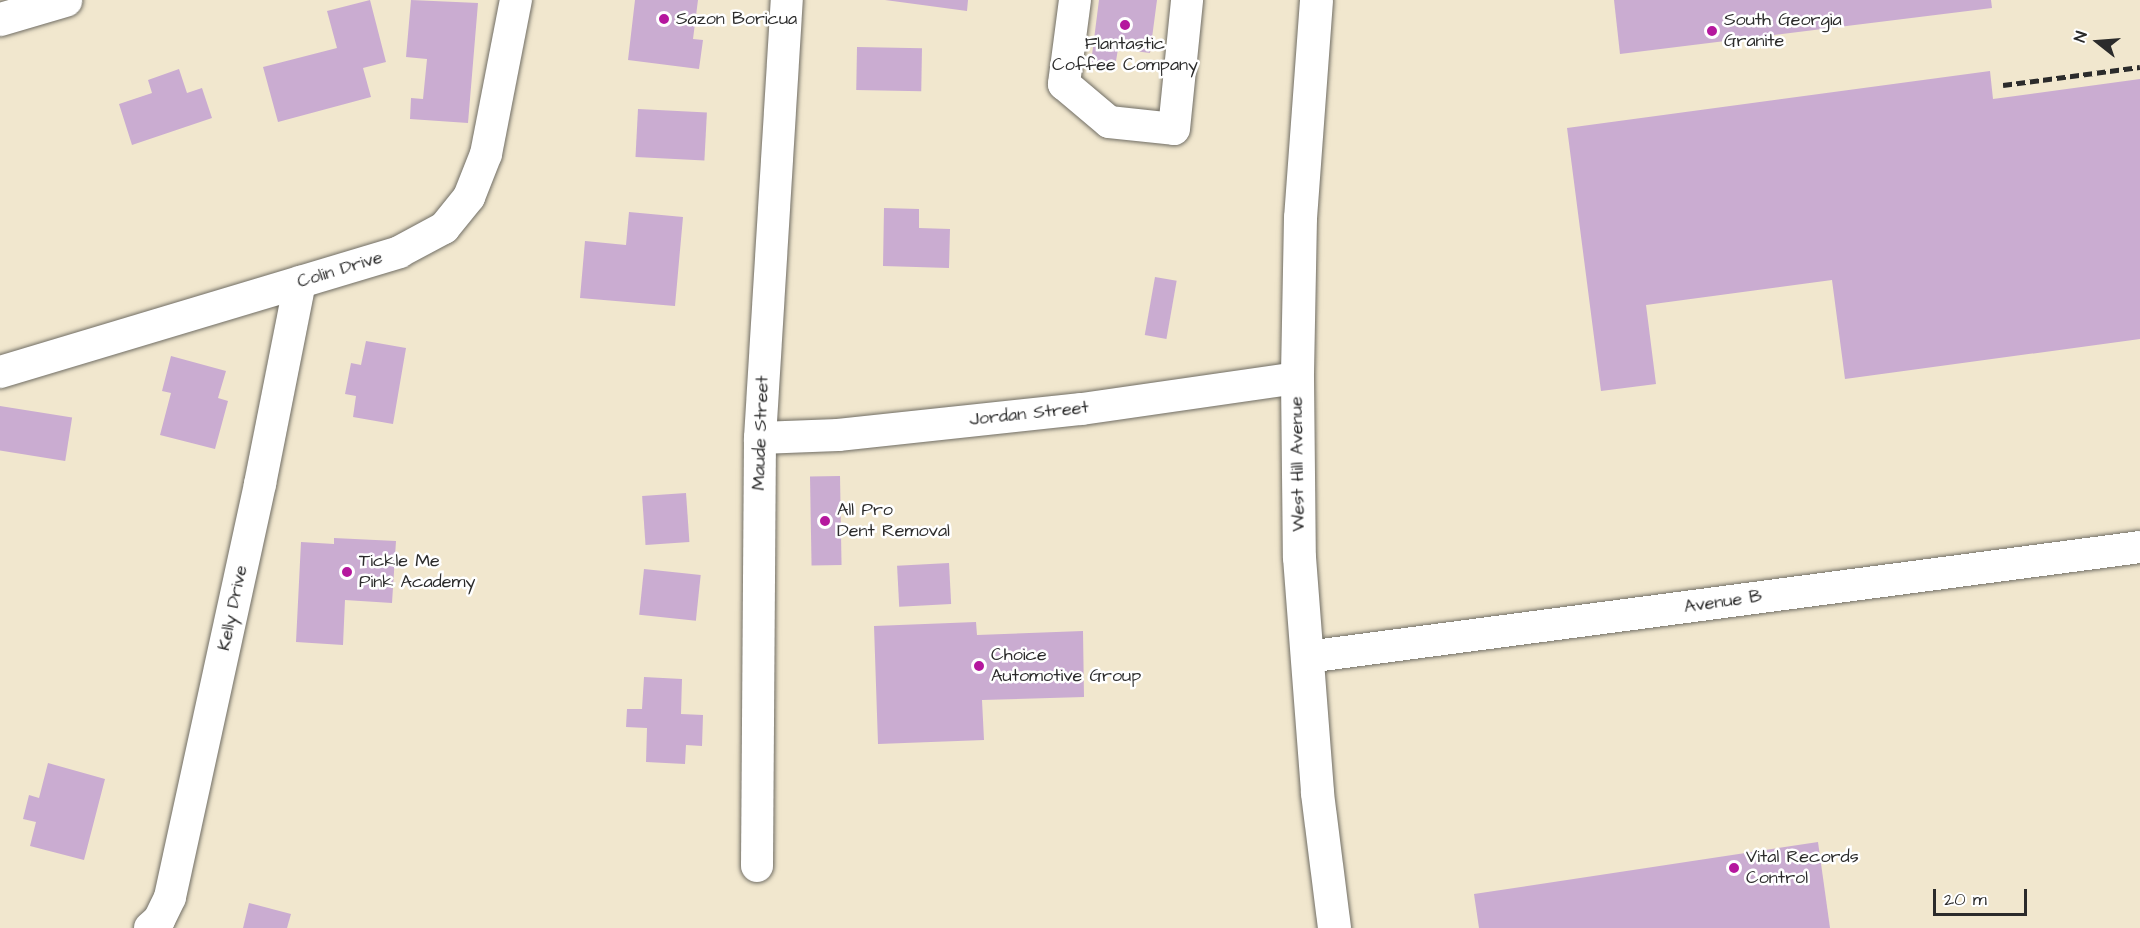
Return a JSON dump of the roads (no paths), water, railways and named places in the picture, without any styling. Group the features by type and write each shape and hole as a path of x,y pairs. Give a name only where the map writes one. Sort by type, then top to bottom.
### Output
{"main road":[{"path":"0,19 65,0"},
{"name":"West Hill Avenue","path":"1316,0 1300,217 1297,378 1299,557 1334,928"}],"street":[{"name":"Colin Drive","path":"0,372 399,252 444,228 469,197 486,154 516,0"},
{"name":"Maude Street","path":"757,866 759,438 787,0"},
{"path":"1075,0 1064,84 1109,122 1174,129 1187,0"},
{"name":"Kelly Drive","path":"150,928 159,920 170,897 260,484 300,282"},
{"name":"Jordan Street","path":"759,438 838,435 1082,409 1297,378"},
{"name":"Avenue B","path":"1307,657 2140,547"}],"railway":[{"path":"2003,85 2140,67"}],"place":[{"name":"Sazon Boricua","path":"664,19"},
{"name":"Flantastic Coffee Company","path":"1125,25"},
{"name":"South Georgia Granite","path":"1712,31"},
{"name":"All Pro Dent Removal","path":"825,521"},
{"name":"Tickle Me Pink Academy","path":"347,572"},
{"name":"Choice Automotive Group","path":"979,666"},
{"name":"Vital Records Control","path":"1734,868"}]}
